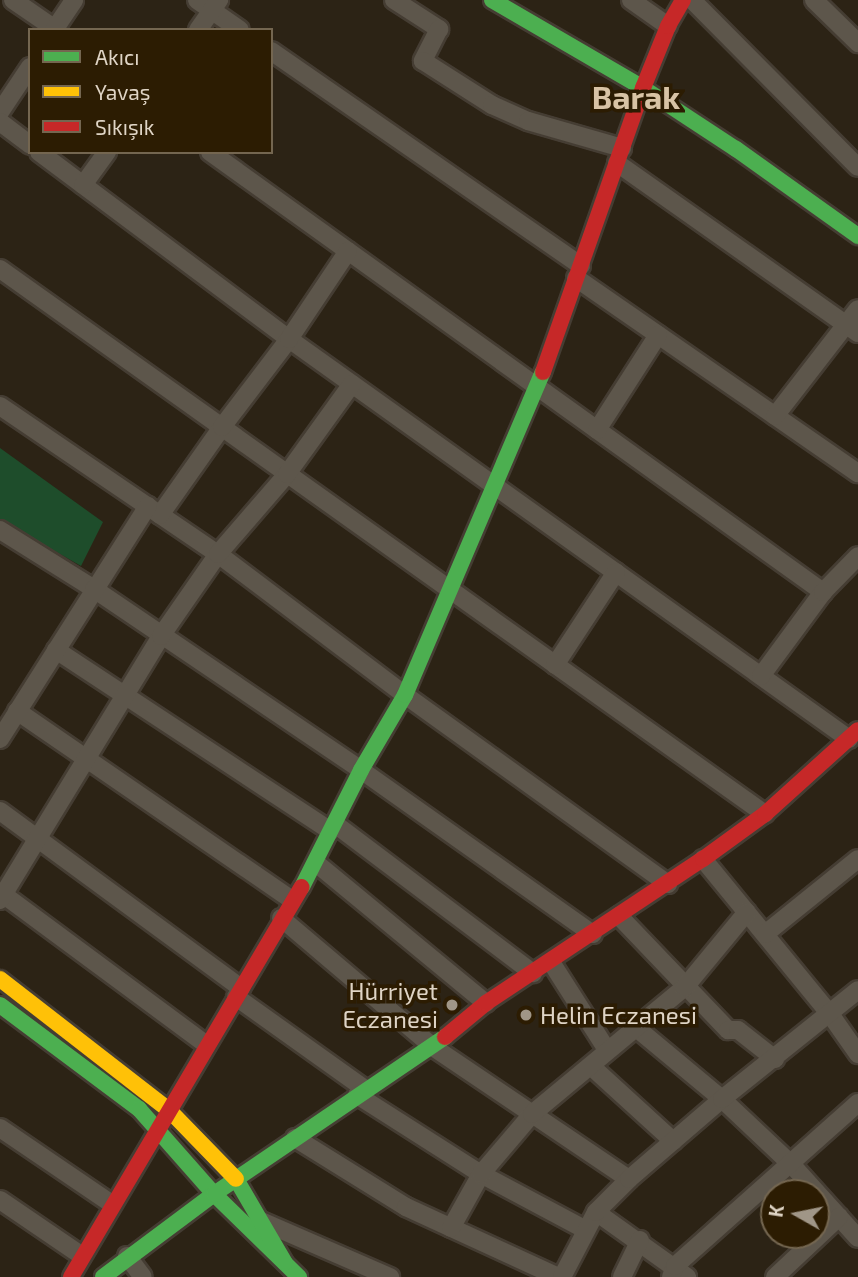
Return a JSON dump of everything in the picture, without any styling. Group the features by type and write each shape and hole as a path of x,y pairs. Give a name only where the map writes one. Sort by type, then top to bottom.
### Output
{"street":[{"path":"13,0 54,28"},
{"path":"56,28 74,0"},
{"path":"197,0 216,5 238,28"},
{"path":"394,0 439,29 423,61 492,105 620,155 852,329"},
{"path":"492,0 643,88 736,149 858,236"},
{"path":"631,0 668,26"},
{"path":"71,1277 281,918 316,863 361,770 405,695 538,387 643,88 668,26 683,0"},
{"path":"692,0 858,167"},
{"path":"814,0 858,43"},
{"path":"199,28 216,5"},
{"path":"273,52 579,272 658,335 858,473"},
{"path":"0,112 28,70"},
{"path":"0,122 28,143"},
{"path":"42,154 289,339 496,484 761,676 855,734 765,814 703,859 486,1003 433,1047 361,1092 214,1194 127,1256 103,1277"},
{"path":"83,185 106,154"},
{"path":"213,154 823,592"},
{"path":"0,739 94,589 289,339 348,251"},
{"path":"0,269 765,814"},
{"path":"775,416 852,329 858,309"},
{"path":"597,429 658,335"},
{"path":"207,1045 1,895 161,636 218,554 287,474 352,384"},
{"path":"0,406 218,554 405,695 668,884"},
{"path":"0,530 94,589 361,770 593,934"},
{"path":"761,676 823,592 858,556"},
{"path":"555,665 616,572"},
{"path":"56,650 123,696 333,828 533,973"},
{"path":"17,711 292,900"},
{"path":"0,811 238,993 361,1092 481,1174 586,1230"},
{"path":"703,859 830,1014 858,1054"},
{"path":"765,934 858,859"},
{"path":"316,863 486,1003"},
{"path":"451,1228 481,1174 532,1114 592,1067 634,1026 685,987 747,912"},
{"path":"620,916 727,1030 738,1030 775,1059"},
{"path":"281,918 433,1047 629,1179"},
{"path":"551,962 607,1050"},
{"path":"0,979 169,1110 236,1179 285,1262"},
{"path":"295,1138 406,1207 560,1277 596,1212 629,1179 722,1099 858,990"},
{"path":"0,1005 139,1109 214,1194 299,1277"},
{"path":"634,1026 722,1099 792,1165 858,1238"},
{"path":"592,1067 673,1141"},
{"path":"596,1212 640,1240 678,1273 858,1103"},
{"path":"0,1128 112,1204"},
{"path":"0,1200 82,1256"},
{"path":"775,1277 839,1217"},
{"path":"261,1221 390,1277"},
{"path":"622,1277 640,1240"},
{"path":"127,1256 142,1277"}],"green space":[{"path":"0,448 103,522 81,566 0,520"}],"traffic: fast":[{"path":"492,0 643,88 736,149 858,236"},
{"path":"302,887 361,770 405,695 543,372"},
{"path":"0,1005 139,1109 214,1194 299,1277"},
{"path":"103,1277 214,1194 445,1037"},
{"path":"236,1179 285,1263"}],"traffic: slow":[{"path":"0,979 169,1110 236,1179"}],"traffic: jam":[{"path":"543,372 643,88 668,26 683,0"},
{"path":"445,1037 486,1003 703,859 765,814 858,730"},
{"path":"71,1277 302,887"}],"place":[{"name":"Hürriyet Eczanesi","path":"452,1005"},
{"name":"Helin Eczanesi","path":"526,1015"}],"district":[{"name":"Barak","path":"636,96"}]}
